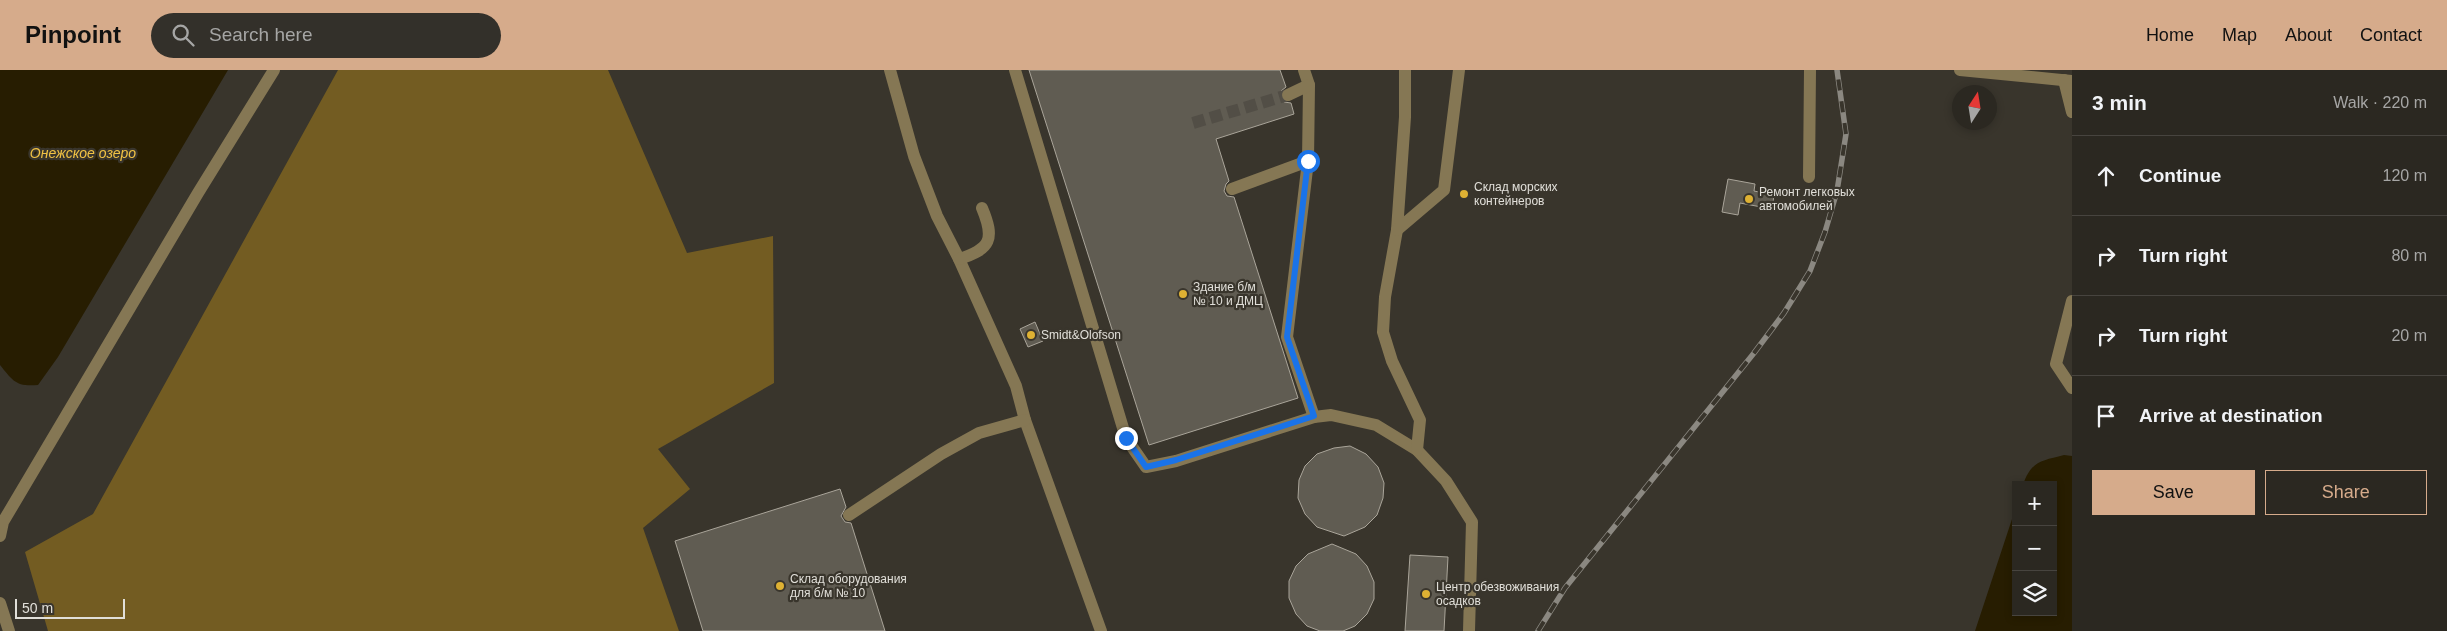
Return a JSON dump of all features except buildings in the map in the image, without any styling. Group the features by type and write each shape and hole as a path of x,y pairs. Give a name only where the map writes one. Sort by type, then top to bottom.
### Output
{"lane":[{"path":"0,536 3,522 198,193 274,70"},
{"path":"890,70 914,156 937,216 959,259 1016,386 1025,420 1101,631"},
{"path":"1015,70 1126,438 1146,467 1176,460 1314,416 1331,415 1376,425 1417,450 1446,481 1472,522 1469,631"},
{"path":"1304,70 1309,85 1308,161 1287,337 1314,416"},
{"path":"1405,70 1405,117 1397,230 1384,297 1383,332 1392,361 1420,420 1417,450"},
{"path":"1397,230 1444,190 1459,70"},
{"path":"1809,177 1810,70"},
{"path":"1960,70 2042,74 2068,81 2072,112"},
{"path":"1288,95 1309,85"},
{"path":"1232,189 1308,161"},
{"path":"959,259 978,253 986,246 990,235 982,208"},
{"path":"2072,301 2056,364 2072,388"},
{"path":"849,515 941,454 979,433 1025,420"},
{"path":"0,603 9,631"}],"shaded area":[{"path":"338,70 608,70 687,253 773,236 774,383 658,449 690,489 643,528 679,631 48,631 25,552 93,514"}],"water":[{"name":"Онежское озеро","path":"0,70 228,70 58,357 38,385 25,385 16,382 0,365"},
{"path":"2064,455 2072,456 2072,631 1975,631 2012,519 2012,616 2057,616 2057,481 2024,481 2033,467 2049,459"}],"tunnel":[{"path":"1193,123 1288,95"}],"railway":[{"path":"1538,631 1565,588 1754,353 1784,313 1810,271 1825,232 1837,191 1846,134 1837,70"}],"place":[{"name":"Склад морских контейнеров","path":"1464,194"},
{"name":"Ремонт легковых автомобилей","path":"1749,199"},
{"name":"Здание б/м № 10 и ДМЦ","path":"1183,294"},
{"name":"Smidt&Olofson","path":"1031,335"},
{"name":"Склад оборудования для б/м № 10","path":"780,586"},
{"name":"Центр обезвоживания осадков","path":"1426,594"}],"route":[{"path":"1126,438 1146,467 1176,460 1314,416 1287,337 1308,161"}]}
